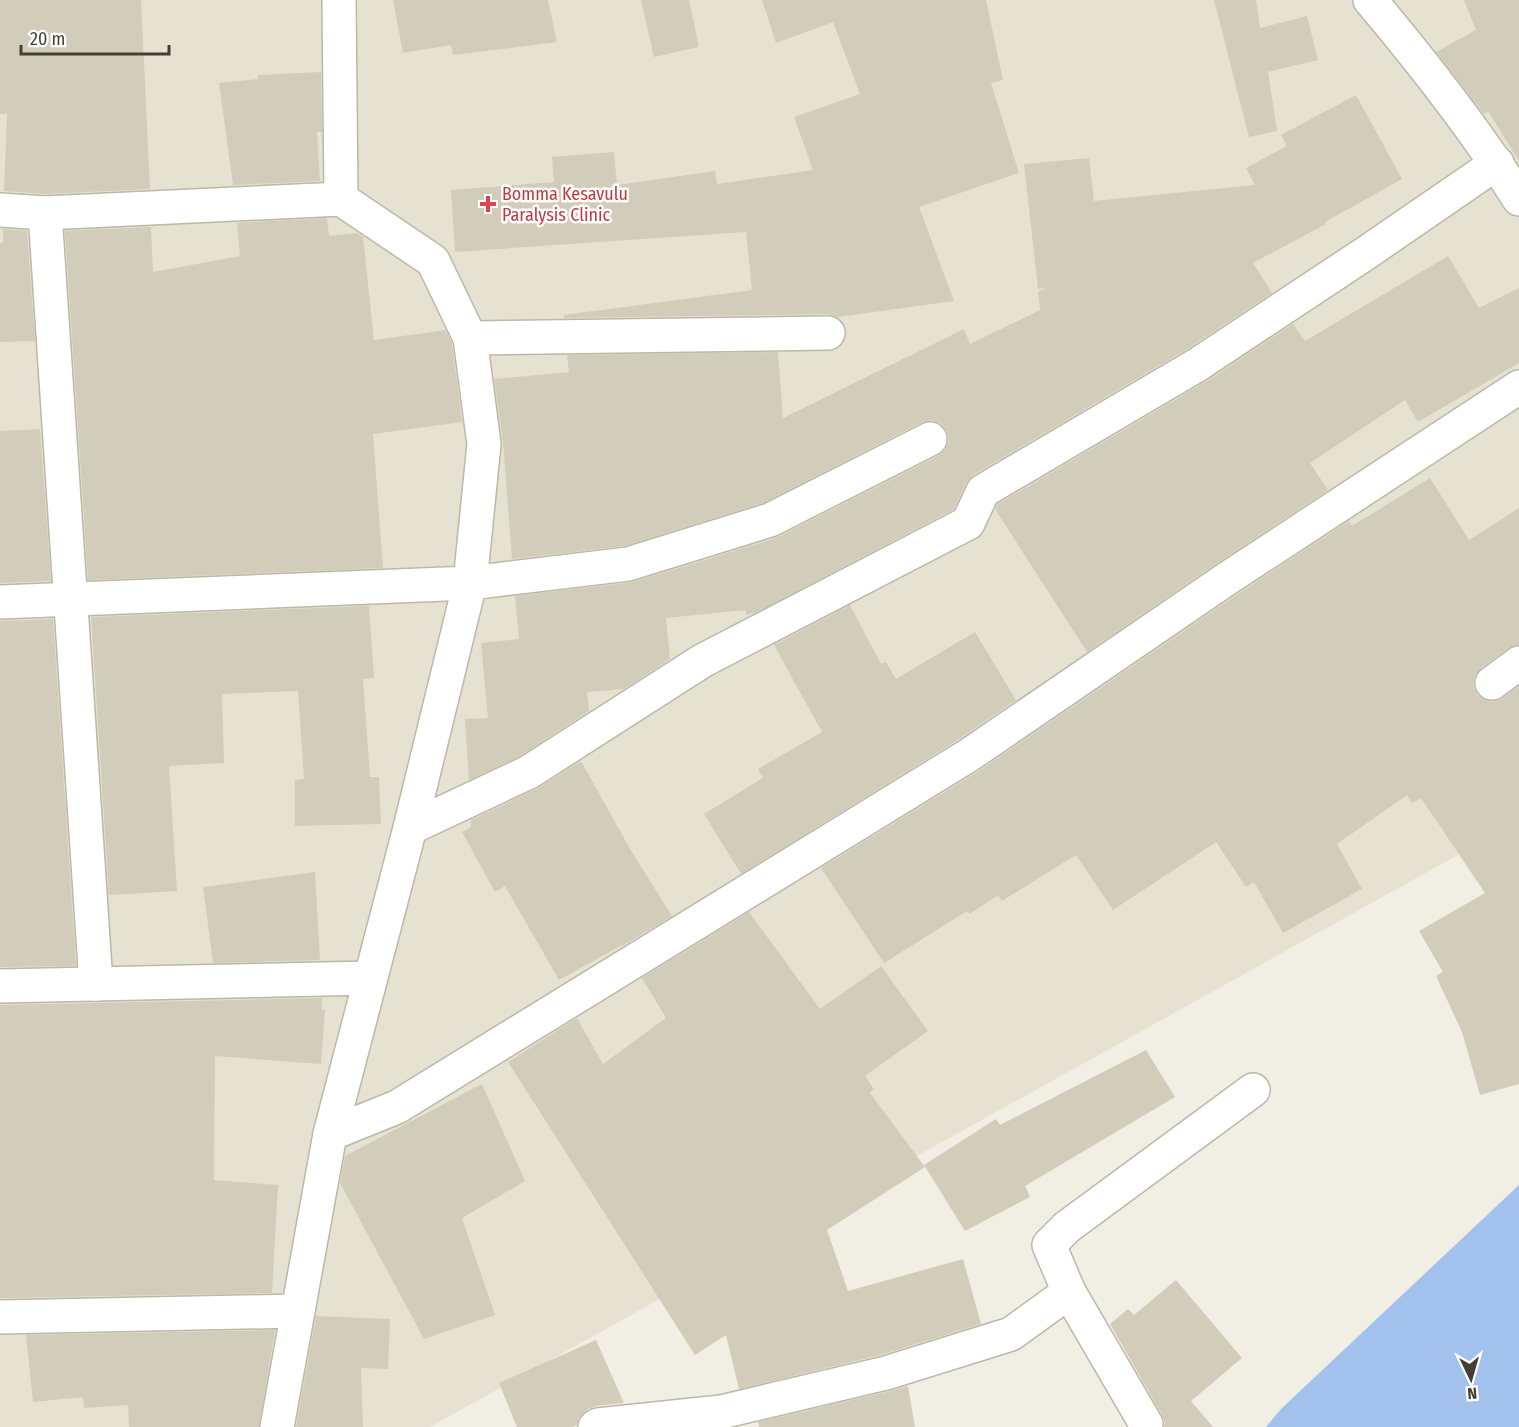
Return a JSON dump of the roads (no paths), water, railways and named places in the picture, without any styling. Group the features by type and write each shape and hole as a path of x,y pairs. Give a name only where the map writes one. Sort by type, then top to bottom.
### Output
{"street":[{"path":"339,0 341,199"},
{"path":"1370,0 1408,45 1497,163 1519,199"},
{"path":"410,828 529,771 702,661 968,523 983,491 1197,365 1497,163"},
{"path":"0,210 45,213 341,199 433,261 470,338 484,444 470,583 410,828 330,1134 277,1427"},
{"path":"45,213 96,984"},
{"path":"470,338 828,333"},
{"path":"330,1134 397,1107 969,755 1228,578 1519,387"},
{"path":"0,602 470,583 628,564 770,520 930,439"},
{"path":"1492,683 1519,663"},
{"path":"0,986 370,978"},
{"path":"1146,1424 1070,1292 1049,1245 1067,1227 1253,1090"},
{"path":"595,1427 721,1412 886,1373 1011,1334 1070,1292"},
{"path":"0,1317 298,1311"}],"water":[{"path":"1519,1185 1519,1427 1266,1427 1281,1409"}],"place":[{"name":"Bomma Kesavulu Paralysis Clinic","path":"488,204"}]}
